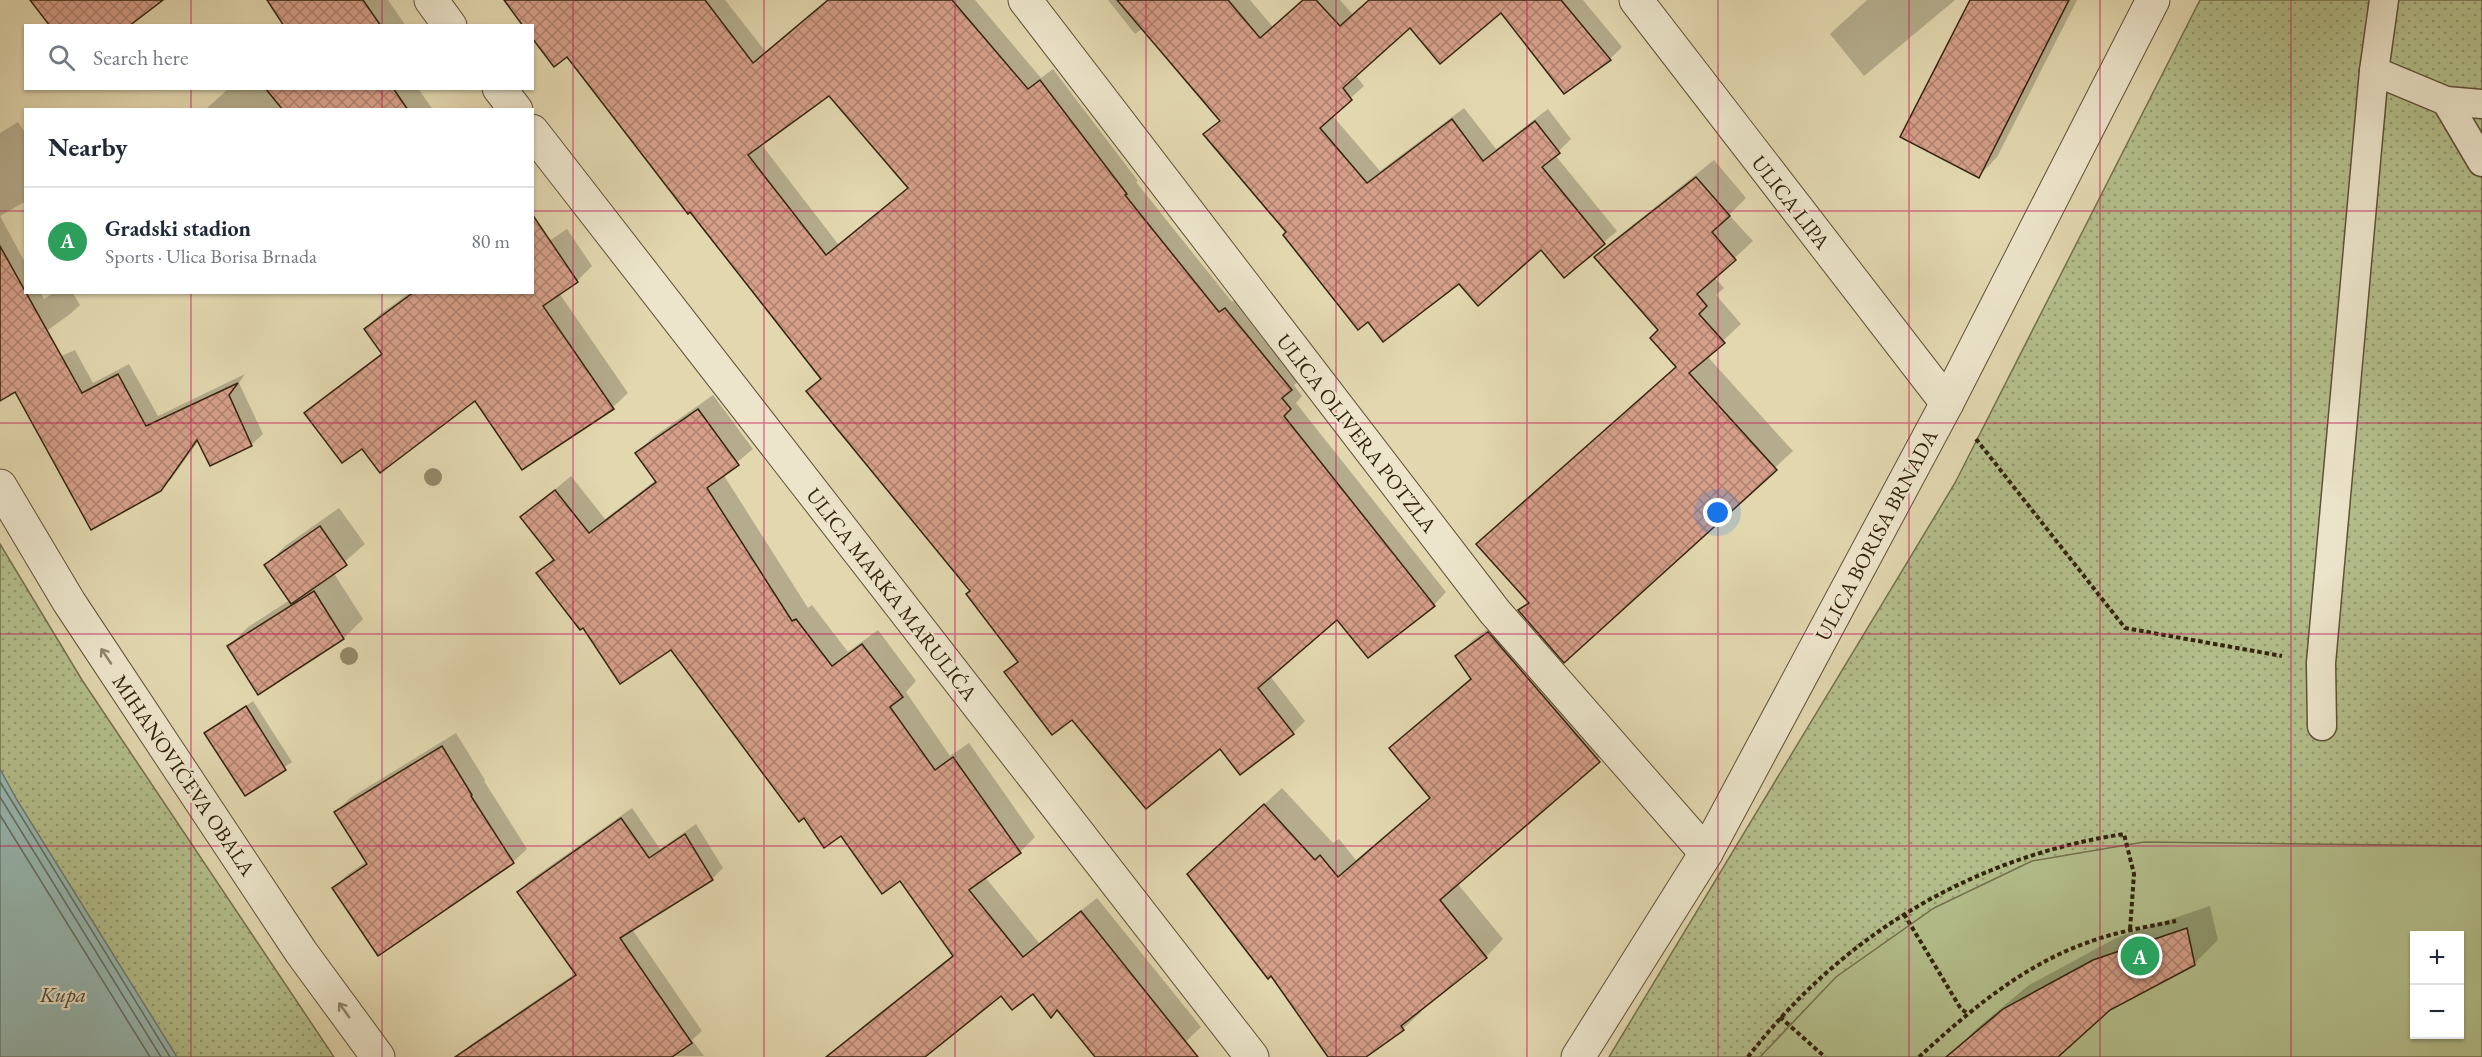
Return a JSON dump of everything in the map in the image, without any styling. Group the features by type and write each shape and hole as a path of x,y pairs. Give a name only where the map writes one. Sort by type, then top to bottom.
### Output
{"street":[{"path":"430,0 448,24"},
{"name":"ULICA OLIVERA POTZLA","path":"1025,0 1495,612 1706,853"},
{"name":"ULICA LIPA","path":"1636,0 1947,403"},
{"name":"ULICA BORISA BRNADA","path":"1578,1057 1706,853 1947,403 2153,0"},
{"path":"501,90 514,108"},
{"name":"ULICA MARKA MARULIĆA","path":"534,134 1252,1057"},
{"name":"MIHANOVIĆEVA OBALA","path":"0,486 89,632 302,952 378,1057"}],"lane":[{"path":"2322,726 2321,663 2374,71 2384,0"},
{"path":"2374,71 2446,101 2482,104"},
{"path":"2446,101 2482,162"}],"path":[{"path":"1947,403 2125,628 2321,663"},
{"path":"1748,1057 1780,1017 1807,989 1867,939 1904,914 1970,878 2073,843 2124,834 2133,874 2130,930"},
{"path":"1904,914 1961,1009 1967,1013"},
{"path":"1919,1057 1967,1013 2031,970 2085,943 2130,930 2176,921"},
{"path":"1780,1017 1825,1057"}],"green space":[{"path":"2200,0 2482,0 2482,1057 1609,1057 1955,483"},
{"path":"0,544 82,680 334,1057 0,1057"},
{"path":"2144,842 2482,846 2482,1057 1760,1057 1836,977 1934,908 2032,861"}],"water":[{"name":"Kupa","path":"0,769 17,800 177,1057 0,1057"}],"building":[{"path":"30,0 163,0 132,24 48,24"},
{"path":"267,0 363,0 380,24 283,24"},
{"path":"504,0 705,0 753,63 828,0 952,0 1028,89 1040,80 1127,194 1125,195 1219,312 1225,308 1292,390 1282,398 1291,409 1284,416 1435,606 1368,658 1337,620 1258,688 1294,734 1240,775 1220,749 1146,809 1072,720 1052,735 1004,672 1018,662 966,594 970,591 806,391 821,379 690,212 688,214 567,57 554,67 534,41 534,24 522,24","holes":["829,96 908,188 826,255 748,155"]},
{"path":"1117,0 1228,0 1260,38 1303,0 1316,0 1340,26 1369,0 1561,0 1611,60 1564,94 1501,13 1440,64 1410,28 1343,88 1352,100 1320,128 1367,183 1452,119 1483,161 1535,121 1560,153 1542,167 1605,244 1564,278 1541,250 1478,306 1459,284 1383,342 1368,322 1358,330 1283,235 1286,232 1203,134 1220,121"},
{"path":"1970,0 2069,0 1979,178 1900,137"},
{"path":"267,90 394,90 407,108 281,108"},
{"path":"1696,177 1730,216 1712,232 1736,260 1697,294 1707,306 1699,314 1725,343 1689,373 1777,470 1564,663 1518,610 1529,603 1476,544 1676,367 1650,338 1658,330 1594,257"},
{"path":"534,217 578,282 543,306 614,409 522,470 475,401 380,473 362,449 342,463 304,413 382,354 364,329 411,294 534,294"},
{"path":"0,246 24,289 24,294 27,294 82,393 118,374 146,426 238,383 229,395 252,446 210,466 197,440 161,491 91,530 15,392 0,401"},
{"path":"698,409 739,465 707,488 792,621 796,619 832,666 862,644 903,697 890,707 935,770 953,757 1021,853 969,890 1023,957 1081,911 1198,1057 1095,1057 1057,1010 1051,1018 1033,994 1012,1010 1001,996 925,1057 826,1057 953,956 900,881 882,894 841,836 824,848 804,818 799,822 671,650 620,684 583,628 580,630 536,573 554,560 520,517 555,490 589,533 656,482 635,453"},
{"path":"320,526 347,565 291,604 264,565"},
{"path":"314,591 344,639 258,695 227,646"},
{"path":"1488,632 1600,762 1440,900 1487,958 1401,1026 1404,1030 1366,1057 1328,1057 1271,976 1268,979 1187,874 1264,804 1315,860 1320,855 1338,877 1430,798 1389,748 1471,679 1455,656"},
{"path":"246,706 286,770 245,796 204,733"},
{"path":"442,746 514,863 378,956 332,888 367,864 334,812"},
{"path":"621,818 649,858 685,834 713,880 620,938 692,1043 672,1057 455,1057 576,975 517,892"},
{"path":"2187,928 2195,965 2110,1010 2058,1057 1946,1057 2003,1009 2093,960"}],"place":[{"name":"Gradski stadion","path":"2140,956"}]}
